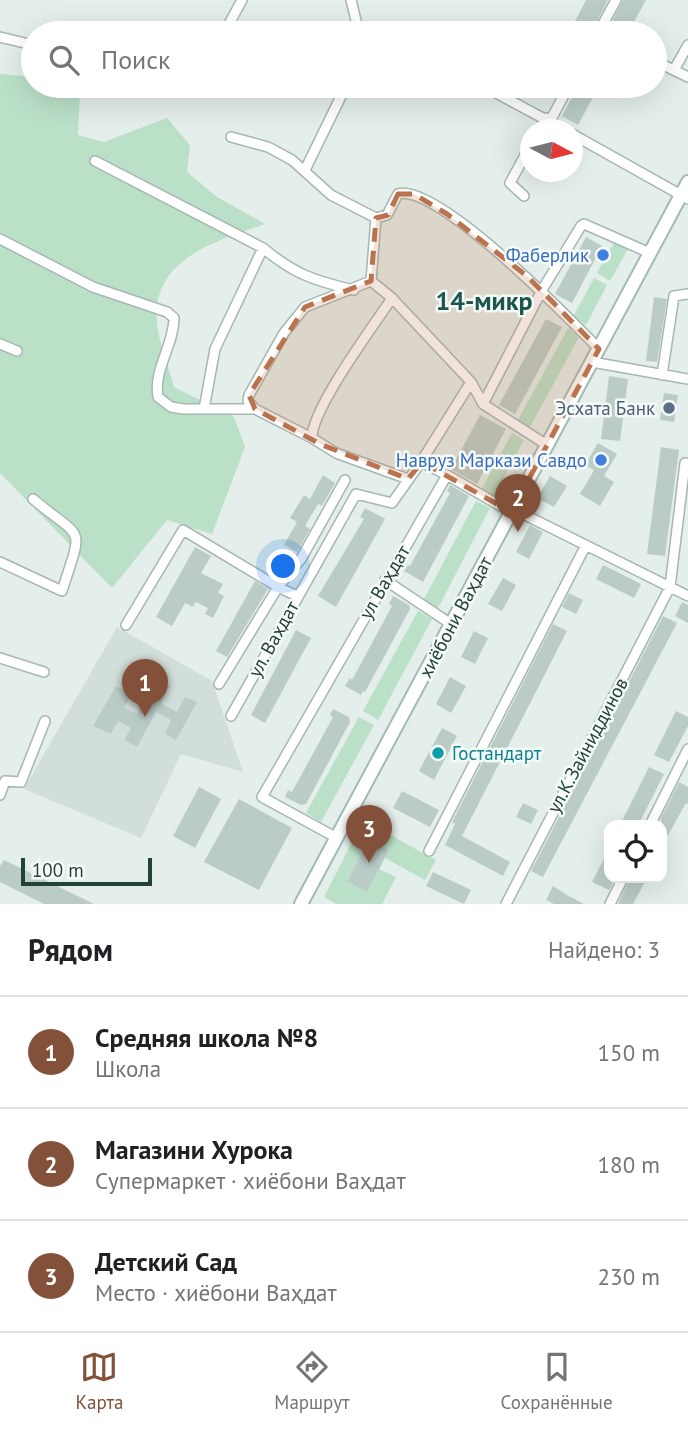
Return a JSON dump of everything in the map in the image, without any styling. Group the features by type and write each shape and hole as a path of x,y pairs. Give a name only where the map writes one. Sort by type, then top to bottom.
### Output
{"main road":[{"name":"хиёбони Ваҳдат","path":"301,904 650,253 685,197 688,182"}],"street":[{"path":"231,21 242,0"},
{"path":"351,0 356,21"},
{"path":"605,21 616,0"},
{"path":"0,37 21,42"},
{"path":"674,70 688,45"},
{"path":"667,67 688,77"},
{"path":"305,170 340,98"},
{"path":"506,98 546,119"},
{"path":"549,119 562,98"},
{"path":"231,137 268,147 305,170 331,195 376,218 387,215 398,194 414,194 447,214 527,276 599,349"},
{"path":"583,140 685,197"},
{"path":"95,161 263,248 287,269 314,281 354,290"},
{"path":"520,164 510,183 524,196"},
{"path":"371,281 376,218"},
{"path":"483,404 542,290 583,224 650,253"},
{"path":"0,239 93,287 167,312 174,318 174,330 155,385 158,397 171,407 255,409"},
{"path":"204,409 215,349 263,248"},
{"path":"371,281 354,290 305,307 284,333 253,387 248,401 255,409 336,453 408,479"},
{"path":"371,281 392,298 471,382 483,404 547,445"},
{"path":"664,375 674,296 688,294"},
{"path":"312,438 312,431 328,398 392,298"},
{"path":"0,344 17,351"},
{"path":"592,362 688,379"},
{"path":"471,382 421,462 512,511 688,596"},
{"name":"ул. Вахдат","path":"231,716 356,494 393,503 421,462"},
{"path":"670,587 685,463"},
{"name":"ул Ваҳдат","path":"337,838 262,797 384,580 447,475"},
{"path":"219,684 278,587 301,559 345,480"},
{"path":"0,562 62,590 77,545 77,535 69,525 33,499"},
{"path":"126,625 183,530 297,596"},
{"path":"429,851 586,545"},
{"path":"384,580 451,624"},
{"name":"ул.К.Зайниддинов","path":"506,904 516,880 670,587"},
{"path":"0,659 44,672"},
{"path":"0,795 5,781 21,782 45,721"},
{"path":"652,820 688,749"},
{"path":"610,904 620,883"}],"highlighted area":[{"path":"398,194 414,194 447,214 527,276 599,349 511,512 422,462 408,479 320,444 255,409 249,395 305,307 371,281 376,218 388,215"}],"shaded area":[{"path":"117,627 212,681 243,772 181,754 141,838 24,789"}],"green space":[{"path":"0,74 21,76 21,98 80,98 78,135 104,142 167,118 190,145 187,172 217,197 265,224 225,238 188,258 173,271 162,287 157,306 159,337 174,387 234,417 245,447 212,534 167,520 112,588 0,473"},
{"path":"614,243 628,249 610,281 597,273"},
{"path":"594,278 607,285 586,325 573,317"},
{"path":"568,328 579,337 530,427 518,420"},
{"path":"512,433 524,440 493,498 481,490"},
{"path":"476,501 490,508 438,608 423,601"},
{"path":"418,611 432,619 378,720 363,711"},
{"path":"359,717 374,725 321,822 306,813"},
{"path":"363,820 436,860 425,880 385,858 389,850 368,840 347,880 367,892 379,869 396,877 382,904 336,904 324,897"}],"building":[{"path":"586,0 608,0 597,21 575,21"},
{"path":"623,0 646,0 635,21 612,21"},
{"path":"572,98 593,98 581,119 567,119 562,116"},
{"path":"586,237 602,246 572,303 555,294"},
{"path":"654,297 667,299 657,362 646,361"},
{"path":"546,319 562,327 515,414 499,405"},
{"path":"609,376 628,379 620,441 601,439"},
{"name":"Эсхата Банк","path":"664,393 678,395 674,422 660,420"},
{"path":"480,415 506,429 477,484 451,469"},
{"path":"598,443 617,454 604,476 614,482 600,506 580,494 594,470 585,465"},
{"path":"661,447 679,450 665,556 647,554"},
{"path":"323,475 335,483 322,506 318,504 305,526 310,529 297,552 284,545 297,522 290,518 304,495 310,499"},
{"path":"550,476 567,486 554,507 537,498"},
{"path":"450,485 469,496 423,582 404,571 410,566 450,493 447,491"},
{"path":"365,508 385,519 336,607 318,596 364,519 360,517"},
{"path":"530,525 543,532 529,559 516,552"},
{"path":"195,547 211,556 201,573 223,584 218,593 224,596 213,618 205,614 208,608 196,602 193,607 185,603 172,626 156,617"},
{"path":"603,565 641,584 634,598 596,579"},
{"path":"503,578 516,585 502,611 488,604"},
{"path":"255,581 268,589 227,657 216,651"},
{"path":"569,593 583,600 576,614 562,607"},
{"path":"393,596 409,605 410,609 361,695 345,686 350,678 352,680 392,606 389,604"},
{"path":"682,602 688,605 688,623 675,616"},
{"path":"663,616 677,623 543,877 531,871"},
{"path":"553,624 567,631 462,836 510,862 503,876 445,845 455,824 452,822"},
{"path":"296,630 311,638 265,723 251,715"},
{"path":"474,631 488,638 475,664 461,657"},
{"path":"450,677 466,686 451,713 436,704"},
{"path":"156,679 170,686 161,703 177,712 185,697 197,702 176,740 165,734 171,720 156,712 137,747 124,740 131,728 118,721 111,734 93,726 116,686 132,694 124,708 137,714"},
{"path":"333,709 349,717 350,722 306,804 301,805 285,797 288,790 292,792 333,717 330,715"},
{"path":"676,711 688,717 688,726 669,762 654,755"},
{"name":"Гостандарт","path":"442,728 457,736 434,780 419,771"},
{"path":"649,767 664,774 641,820 622,820"},
{"path":"679,782 688,787 688,804 686,803 667,837 667,820 661,818"},
{"path":"199,787 221,799 195,848 173,836"},
{"path":"402,791 439,810 430,827 393,808"},
{"path":"239,799 292,828 259,890 204,862"},
{"path":"523,803 538,810 531,824 516,817"},
{"path":"368,840 389,850 367,892 347,881"},
{"path":"604,859 604,883 612,883 609,890 592,882"},
{"path":"4,860 94,904 44,904 0,882 0,866"},
{"path":"433,872 471,890 464,904 426,886"},
{"path":"628,883 644,883 633,904 618,904"},
{"path":"553,886 584,904 554,904 546,900"}],"place":[{"name":"Фаберлик","path":"603,255"},
{"name":"Эсхата Банк","path":"669,408"},
{"name":"Навруз Маркази Савдо","path":"601,460"},
{"name":"Магазини Хурока","path":"518,532"},
{"name":"Средняя школа №8","path":"145,717"},
{"name":"Гостандарт","path":"438,753"},
{"name":"Детский Сад","path":"369,863"}],"district":[{"name":"14-микр","path":"484,301"}]}
